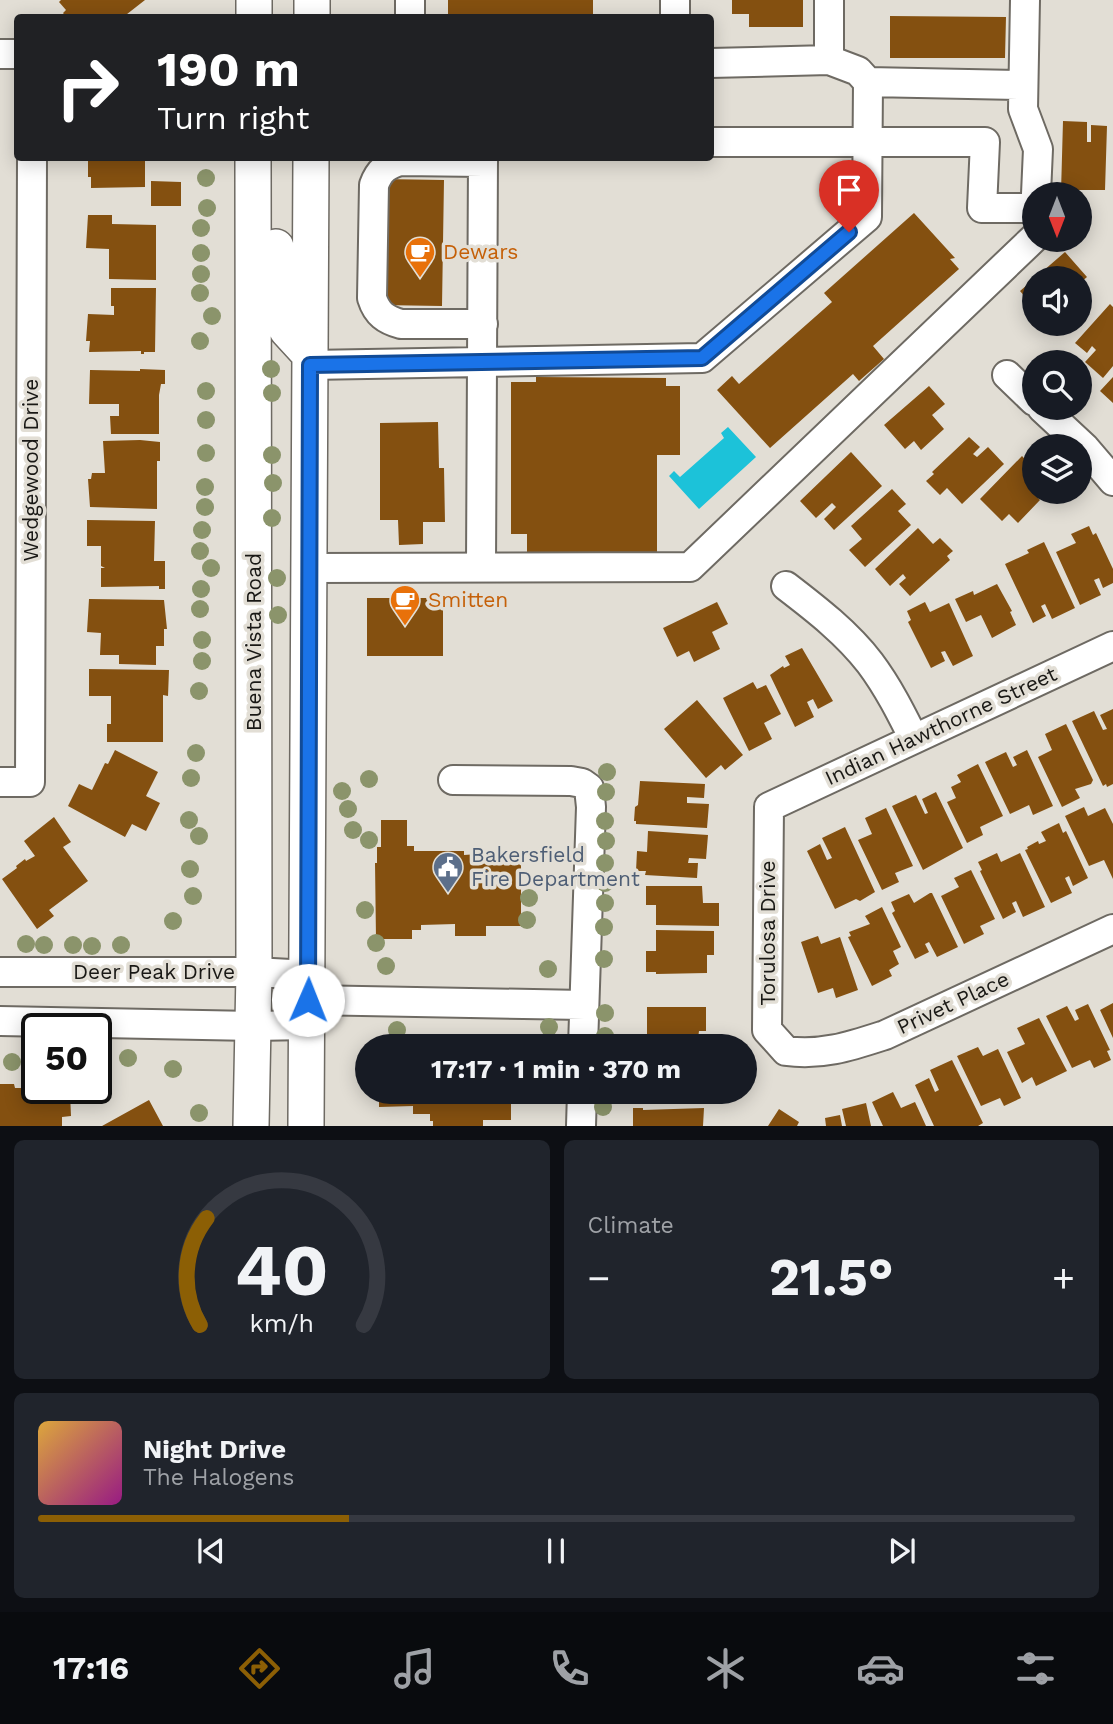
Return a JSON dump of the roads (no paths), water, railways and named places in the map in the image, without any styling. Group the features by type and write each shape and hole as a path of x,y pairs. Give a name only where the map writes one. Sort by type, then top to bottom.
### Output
{"main road":[{"name":"Buena Vista Road","path":"251,1125 254,972 253,161"},
{"path":"256,161 267,174 273,190 279,312 287,330 310,360"},
{"path":"306,1125 312,161"}],"street":[{"path":"829,0 829,60"},
{"path":"1025,0 1023,109 1038,149 1037,182"},
{"path":"310,360 484,362 702,358 867,217 868,82 858,71 829,60 714,63"},
{"path":"868,82 1023,85"},
{"path":"714,142 985,142 982,208 1022,208"},
{"name":"Wedgewood Drive","path":"0,782 30,782 32,161"},
{"path":"401,161 391,164 377,177 373,186 372,299 376,310 384,317 401,324 484,324"},
{"path":"481,567 483,161"},
{"path":"310,568 690,567 1022,249"},
{"path":"1007,375 1022,389"},
{"path":"1055,420 1085,448 1113,481"},
{"path":"786,586 841,631 869,662 892,696 914,739"},
{"name":"Indian Hawthorne Street","path":"769,807 1113,646"},
{"path":"453,780 571,781 582,783 589,788 591,807 583,1034"},
{"name":"Torulosa Drive","path":"769,807 767,1030 786,1051"},
{"name":"Privet Place","path":"786,1051 808,1054 848,1047 885,1035 1113,929"},
{"name":"Deer Peak Drive","path":"0,972 254,972 308,1000"},
{"path":"0,1021 253,1026 308,1000 584,1005"},
{"path":"581,1125 582,1104"}],"water":[{"path":"728,427 756,457 699,509 669,476 674,471 680,477 724,438 721,433"}],"place":[{"name":"Dewars","path":"420,279"},
{"name":"Smitten","path":"405,627"},
{"name":"Bakersfield Fire Department","path":"448,894"}]}
